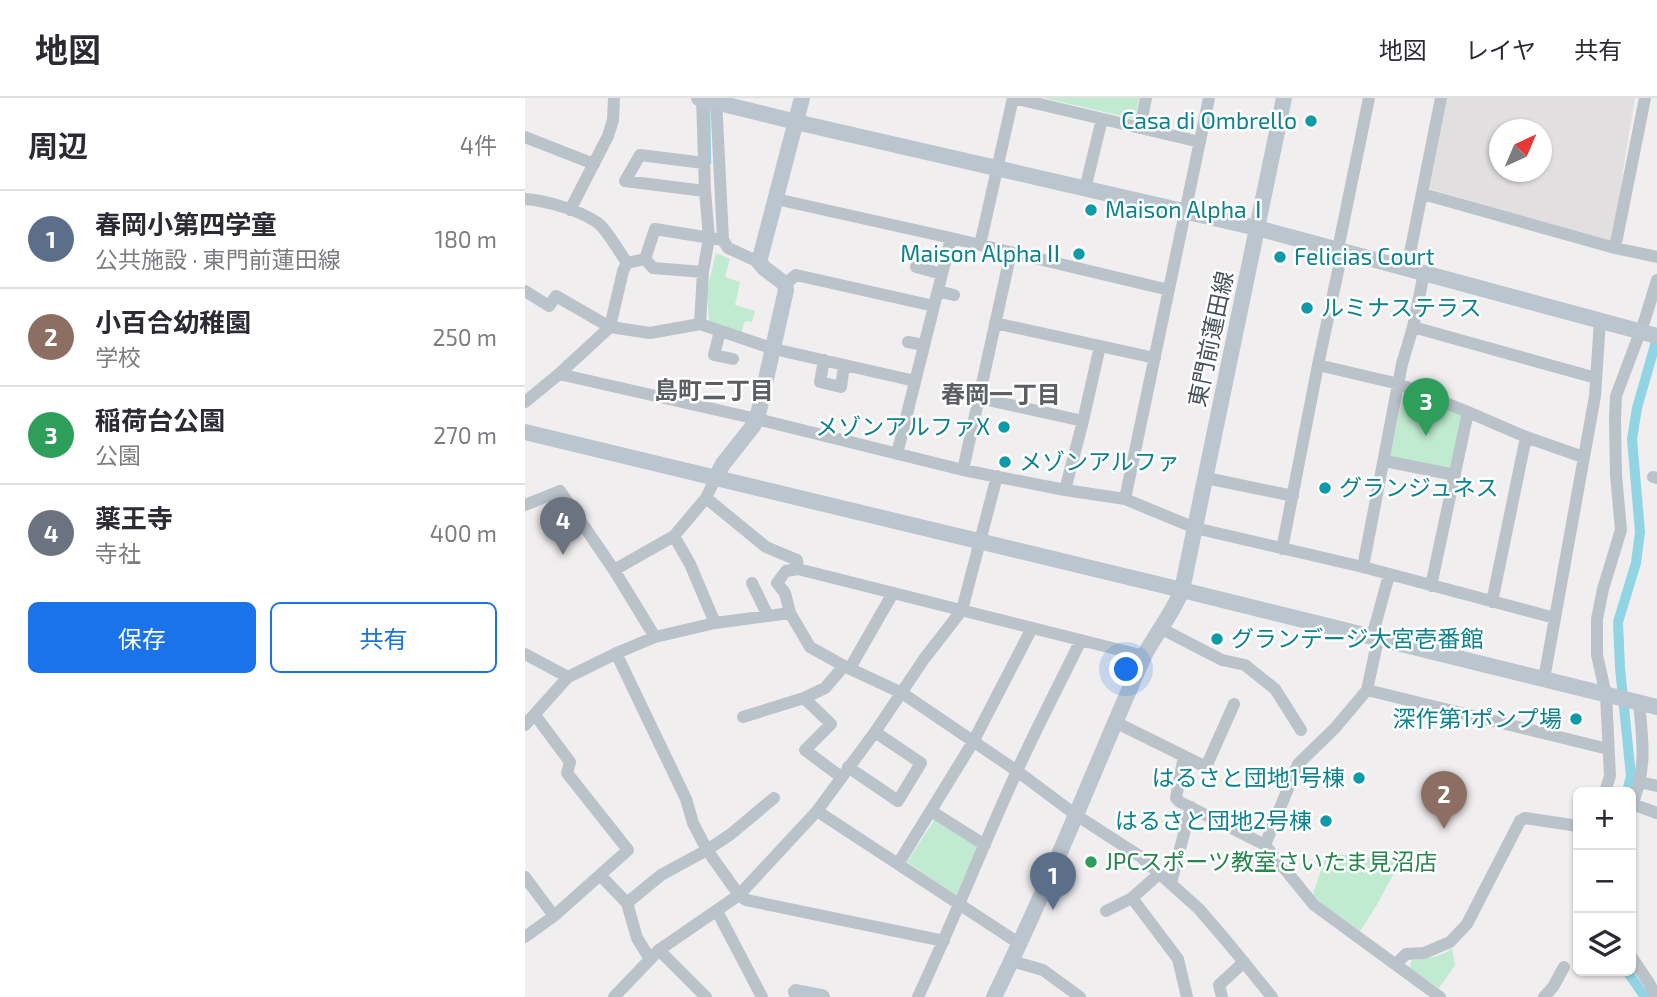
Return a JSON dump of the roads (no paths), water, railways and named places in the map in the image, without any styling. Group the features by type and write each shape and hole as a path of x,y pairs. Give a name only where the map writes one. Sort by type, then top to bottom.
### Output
{"street":[{"path":"570,210 608,136 613,120 614,98"},
{"path":"759,262 802,98"},
{"path":"980,245 1014,98 1201,142"},
{"path":"1140,128 1146,98"},
{"path":"1125,499 1209,98"},
{"name":"東門前蓮田線","path":"995,997 1144,656 1182,590 1284,98"},
{"path":"1282,549 1341,257 1338,249 1369,98"},
{"path":"1407,268 1441,98"},
{"path":"1615,248 1645,98"},
{"path":"707,99 1257,228 1648,333"},
{"path":"700,324 703,272 709,238 704,163 707,99"},
{"path":"614,570 674,536 706,498 723,464 753,426 774,349 786,290 785,284 759,262 728,248 723,240 707,99"},
{"path":"1085,189 1102,119"},
{"path":"525,137 594,164"},
{"path":"704,163 640,155 625,181 705,191"},
{"path":"1423,194 1615,248 1657,257"},
{"path":"525,199 570,210 599,224 628,263"},
{"path":"776,199 1170,290"},
{"path":"645,259 655,229 723,240"},
{"path":"897,454 951,238"},
{"path":"963,470 1011,252"},
{"path":"525,402 610,327 623,271 628,263 645,259"},
{"path":"645,259 653,268 703,272"},
{"path":"916,267 942,274"},
{"path":"1363,567 1424,272"},
{"path":"785,284 796,275 934,306"},
{"path":"1606,787 1610,775 1608,749 1612,697 1597,655 1597,619 1621,530 1616,475 1616,396 1648,333 1657,280"},
{"path":"525,291 549,306 556,296 610,327 650,333 700,324 774,349 915,381"},
{"path":"938,291 954,295"},
{"path":"1544,679 1595,396 1600,320"},
{"path":"995,323 1155,358"},
{"path":"1413,327 1596,378"},
{"path":"720,331 715,355 733,359"},
{"path":"908,342 924,345"},
{"path":"1065,490 1101,346"},
{"path":"824,360 820,382 841,387 844,365"},
{"path":"1318,365 1399,384 1525,437 1583,457"},
{"path":"559,374 963,470 1125,499 1195,528 1363,567 1555,618"},
{"path":"979,398 1083,421"},
{"path":"1431,586 1468,412"},
{"path":"525,432 1657,707"},
{"path":"1492,602 1525,437"},
{"path":"1385,461 1455,475"},
{"path":"614,997 654,955 739,895 817,811 924,659 962,611 997,477"},
{"path":"1206,478 1293,496"},
{"path":"525,505 560,491 655,636"},
{"path":"706,498 766,547 797,560 798,569"},
{"path":"674,536 690,564 715,623"},
{"path":"1144,656 798,569 786,571 777,583 785,593 790,613 810,647 902,693 1017,771 1076,815 1141,857 1199,909 1272,997"},
{"path":"1265,845 1298,764 1335,728 1367,690 1389,575"},
{"path":"752,583 768,616"},
{"path":"743,717 804,698 825,688 847,667 893,593"},
{"path":"525,725 568,677 655,636 715,623 790,613"},
{"path":"898,864 973,742 1032,628"},
{"path":"1160,628 1222,660 1245,665 1275,689 1301,730"},
{"path":"918,997 1017,771 1081,640"},
{"path":"616,653 686,799 693,823 707,850 739,895 746,900 944,941"},
{"path":"525,654 568,677"},
{"path":"1367,690 1608,749"},
{"path":"804,698 831,724 805,750 898,801 921,763 875,732"},
{"path":"1636,794 1644,755 1637,703"},
{"path":"1115,722 1206,767 1234,704"},
{"path":"525,937 554,916 628,850 567,773 570,762 535,715"},
{"path":"1184,756 1176,798 1265,845 1314,905 1435,995"},
{"path":"1640,782 1657,786"},
{"path":"627,903 661,875 731,834 774,798"},
{"path":"1636,806 1657,813"},
{"path":"1171,883 1191,807"},
{"path":"817,811 1020,944"},
{"path":"931,811 985,845"},
{"path":"1396,964 1406,954 1425,953 1450,942 1467,924 1520,821 1525,818 1573,825"},
{"path":"1106,911 1132,898 1160,873"},
{"path":"600,874 627,903 638,938 654,955 706,997"},
{"path":"525,877 554,916"},
{"path":"1132,898 1178,958 1187,997"},
{"path":"717,911 762,997"},
{"path":"1012,961 1043,970 1080,997"},
{"path":"1222,997 1219,985 1244,962"},
{"path":"1636,964 1656,997"},
{"path":"1544,997 1564,967"},
{"path":"796,992 822,997"}],"waterway":[{"path":"709,107 710,163"},
{"path":"1628,787 1631,776 1618,622 1636,563 1640,532 1632,439 1637,408 1657,338"},
{"path":"1630,976 1645,997"}],"place":[{"name":"Casa di Ombrello","path":"1311,121"},
{"name":"Maison AlphaⅠ","path":"1091,210"},
{"name":"Maison AlphaⅡ","path":"1079,254"},
{"name":"Felicias Court","path":"1280,257"},
{"name":"ルミナステラス","path":"1307,308"},
{"name":"メゾンアルファX","path":"1004,427"},
{"name":"稲荷台公園","path":"1426,436"},
{"name":"メゾンアルファ","path":"1005,462"},
{"name":"グランジュネス","path":"1325,488"},
{"name":"薬王寺","path":"563,555"},
{"name":"グランデージ大宮壱番館","path":"1217,639"},
{"name":"深作第1ポンプ場","path":"1576,719"},
{"name":"はるさと団地1号棟","path":"1359,778"},
{"name":"はるさと団地2号棟","path":"1326,821"},
{"name":"小百合幼稚園","path":"1444,829"},
{"name":"JPCスポーツ教室さいたま見沼店","path":"1091,862"},
{"name":"春岡小第四学童","path":"1053,910"}],"district":[{"name":"島町二丁目","path":"714,391"},
{"name":"春岡一丁目","path":"1001,395"}]}
